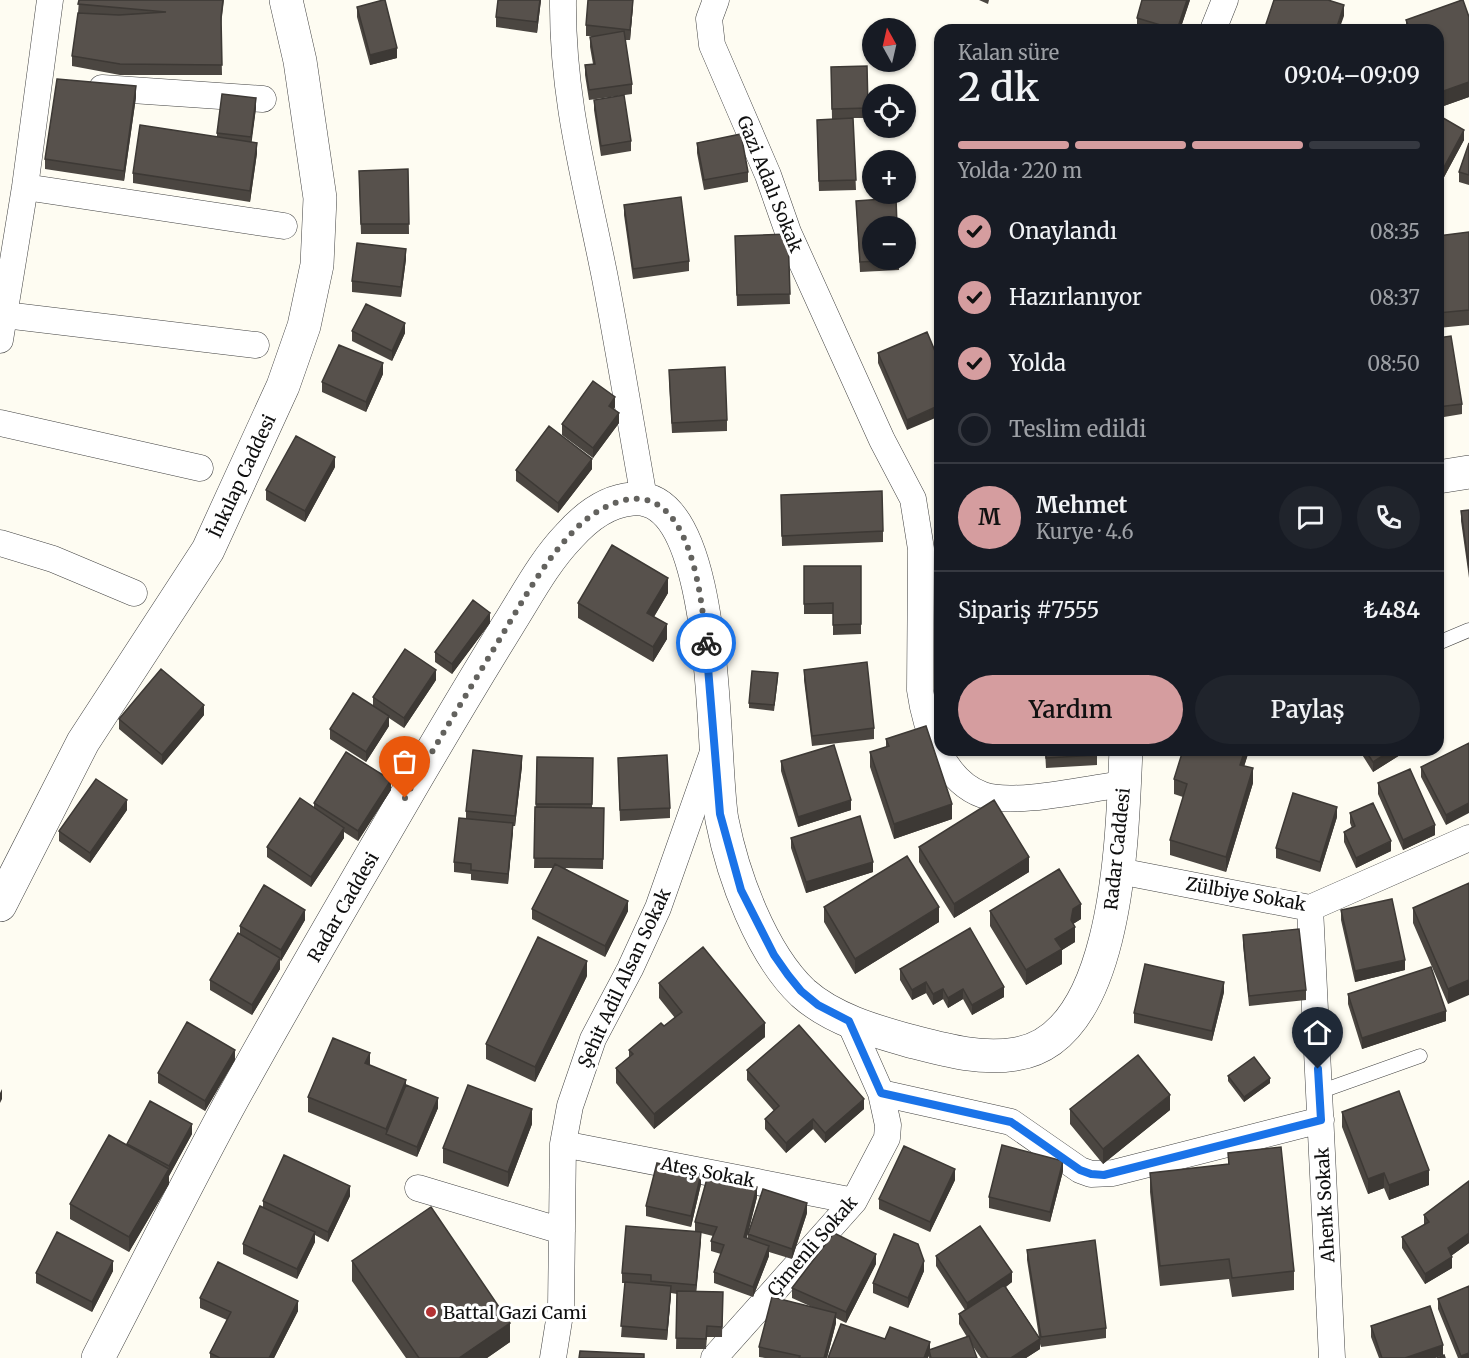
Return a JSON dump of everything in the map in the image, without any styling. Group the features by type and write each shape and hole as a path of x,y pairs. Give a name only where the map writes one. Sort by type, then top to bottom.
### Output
{"street":[{"path":"0,340 25,187 57,85 50,0"},
{"name":"İnkılap Caddesi","path":"0,905 82,742 208,550 283,386 304,326 317,266 320,198 300,61 286,0"},
{"path":"562,0 562,48 570,112 605,278 644,498"},
{"name":"Gazi Adalı Sokak","path":"716,0 709,19 712,45 768,175 788,232 882,441 914,499 921,549 920,663 923,711 934,741"},
{"path":"1215,24 1225,0"},
{"path":"57,85 263,99"},
{"path":"25,187 284,226"},
{"path":"5,315 256,345"},
{"path":"0,423 200,468"},
{"path":"1444,476 1469,472"},
{"name":"Radar Caddesi","path":"98,1358 227,1109 453,715 556,551 591,515 627,499 644,498 667,513 680,529 696,571 709,671 720,814 741,890 774,955 801,991 818,1005 849,1021 954,1052 987,1056 1021,1054 1043,1045 1077,1009 1090,986 1105,945 1119,872 1126,756"},
{"path":"0,543 53,559 134,593"},
{"name":"Şehit Adil Alsan Sokak","path":"553,1358 561,1308 563,1144 570,1106 593,1039 630,969 658,908 715,748"},
{"name":"Gazi Adalı Sokak","path":"943,756 951,769 967,786 983,795 999,798 1124,784"},
{"name":"Zülbiye Sokak","path":"1119,872 1310,908 1469,838"},
{"name":"Ahenk Sokak","path":"1310,908 1332,1358"},
{"name":"Çimenli Sokak","path":"714,1358 854,1201 887,1138 888,1125 881,1093 849,1021"},
{"path":"881,1093 1011,1122 1080,1170 1091,1174 1113,1173 1321,1120"},
{"name":"Ateş Sokak","path":"563,1144 854,1201"},
{"path":"418,1188 562,1231"}],"lane":[{"path":"1444,640 1469,630"},
{"path":"1319,1092 1420,1056"}],"building":[{"path":"79,0 223,0 222,65 120,64 72,56 78,13 119,15 166,12 78,4"},
{"path":"385,0 397,48 370,55 357,7"},
{"path":"498,0 540,0 537,22 496,17"},
{"path":"588,0 633,0 630,30 586,25"},
{"path":"1142,0 1187,0 1179,24 1157,24 1137,18"},
{"path":"1274,0 1328,0 1344,5 1338,24 1266,24"},
{"path":"1463,0 1469,17 1469,82 1444,91 1444,24 1408,24 1406,20"},
{"path":"624,31 632,84 589,90 585,65 595,64 590,37"},
{"path":"862,66 862,72 867,72 867,84 862,84 862,108 832,109 831,67"},
{"path":"57,79 136,86 124,171 45,159"},
{"path":"222,94 256,98 251,137 217,133"},
{"path":"624,95 631,141 601,146 594,100"},
{"path":"853,118 856,180 819,181 817,120"},
{"path":"1444,118 1464,130 1444,167"},
{"path":"140,125 257,143 250,191 133,173"},
{"path":"741,134 748,172 704,180 697,143"},
{"path":"1469,143 1469,175 1459,172"},
{"path":"408,169 409,224 361,224 359,171"},
{"path":"681,197 689,261 633,269 624,205"},
{"path":"856,201 862,201 862,204 896,204 897,216 862,216 862,262 860,262"},
{"path":"1469,232 1469,310 1444,312 1444,235"},
{"path":"788,234 790,294 737,295 735,236"},
{"path":"357,243 406,249 401,287 352,281"},
{"path":"366,304 405,323 392,351 352,331"},
{"path":"927,332 934,349 934,408 907,420 878,353"},
{"path":"1451,336 1462,404 1444,406 1444,337"},
{"path":"339,345 383,363 366,402 322,382"},
{"path":"725,367 727,420 672,423 669,370"},
{"path":"593,381 615,397 609,406 619,413 593,448 562,424"},
{"path":"549,426 592,459 558,503 516,470"},
{"path":"296,436 335,457 305,511 266,490"},
{"path":"882,491 883,531 782,536 781,495"},
{"path":"1469,510 1469,568 1461,511"},
{"path":"612,545 668,578 647,613 667,624 653,647 578,603"},
{"path":"804,566 861,566 861,624 833,625 833,603 804,604"},
{"path":"473,600 490,613 452,664 435,652"},
{"path":"405,649 436,670 404,718 373,697"},
{"path":"867,662 874,728 812,736 804,670"},
{"path":"161,669 204,705 162,755 119,719"},
{"path":"752,671 778,673 774,705 749,703"},
{"path":"353,693 389,716 366,752 330,729"},
{"path":"926,726 934,756 936,756 952,804 894,824 870,752 889,746 886,739"},
{"path":"1469,743 1469,803 1446,815 1421,767"},
{"path":"834,745 851,800 798,817 781,761"},
{"path":"473,750 522,756 515,816 466,811"},
{"path":"346,752 391,780 358,831 314,803"},
{"path":"667,755 670,808 620,810 618,758"},
{"path":"1046,756 1080,756 1046,758"},
{"path":"1181,756 1243,756 1240,765 1253,768 1226,857 1170,840 1187,784 1174,779"},
{"path":"1369,756 1382,756 1373,762"},
{"path":"537,757 593,758 592,804 536,804"},
{"path":"1410,769 1435,825 1403,840 1378,783"},
{"path":"96,779 127,800 90,853 59,831"},
{"path":"1293,793 1337,807 1320,862 1276,848"},
{"path":"300,798 344,828 311,877 267,847"},
{"path":"994,800 1029,857 954,904 919,847"},
{"path":"1373,803 1391,841 1356,858 1344,832 1355,826 1350,813"},
{"path":"535,807 604,808 603,859 534,858"},
{"path":"860,816 873,862 806,882 791,838"},
{"path":"459,818 513,823 508,874 471,870 471,864 454,862"},
{"path":"907,856 939,907 855,959 824,907"},
{"path":"555,864 628,901 605,946 532,909"},
{"path":"1059,869 1081,904 1073,909 1071,920 1075,927 1055,939 1062,949 1026,970 990,911"},
{"path":"1469,883 1469,980 1448,989 1413,908"},
{"path":"264,885 305,910 281,950 240,926"},
{"path":"1392,899 1405,960 1355,971 1341,910"},
{"path":"970,928 1004,987 972,1005 963,989 948,998 943,989 933,994 926,982 912,990 900,969"},
{"path":"1299,929 1306,990 1249,996 1243,935"},
{"path":"238,933 280,958 252,1005 210,980"},
{"path":"538,937 587,961 535,1067 486,1044"},
{"path":"703,947 765,1023 654,1114 616,1068 633,1054 629,1050 661,1023 664,1026 682,1012 659,983"},
{"path":"1145,964 1224,982 1212,1031 1134,1013"},
{"path":"1431,967 1446,1011 1362,1038 1348,994"},
{"path":"187,1022 235,1050 205,1101 158,1073"},
{"path":"799,1025 864,1099 825,1133 813,1119 786,1143 765,1119 779,1106 747,1070"},
{"path":"333,1038 370,1053 365,1063 406,1080 386,1129 308,1097"},
{"path":"1138,1055 1170,1095 1103,1149 1070,1109"},
{"path":"1254,1057 1270,1078 1244,1097 1228,1076"},
{"path":"406,1085 438,1098 417,1147 386,1134"},
{"path":"468,1085 532,1109 508,1172 443,1148"},
{"path":"1399,1091 1429,1170 1389,1185 1384,1173 1368,1179 1342,1112"},
{"path":"150,1101 192,1124 169,1166 127,1144"},
{"path":"109,1135 169,1169 129,1237 70,1204"},
{"path":"1002,1145 1063,1161 1050,1212 989,1197"},
{"path":"904,1146 955,1169 930,1222 879,1199"},
{"path":"1281,1147 1294,1271 1232,1278 1229,1259 1160,1266 1150,1173 1229,1164 1228,1153"},
{"path":"284,1155 350,1186 328,1232 263,1201"},
{"path":"657,1163 701,1174 691,1216 646,1206"},
{"path":"708,1175 757,1187 744,1237 769,1246 753,1287 714,1272 724,1245 711,1241 717,1227 695,1222"},
{"path":"1469,1181 1469,1233 1448,1248 1452,1257 1425,1274 1402,1237 1429,1222 1424,1215"},
{"path":"763,1189 807,1203 792,1249 748,1234"},
{"path":"260,1206 315,1232 297,1269 243,1244"},
{"name":"Battal Gazi Cami","path":"431,1207 510,1323 459,1358 419,1358 352,1261"},
{"path":"626,1226 701,1232 696,1285 651,1281 651,1275 622,1273"},
{"path":"980,1226 1012,1272 967,1303 936,1256"},
{"path":"57,1232 113,1261 92,1302 36,1273"},
{"path":"834,1233 876,1254 846,1312 792,1288"},
{"path":"894,1234 918,1244 924,1261 908,1298 873,1283"},
{"path":"1095,1240 1106,1328 1041,1337 1027,1250"},
{"path":"218,1262 298,1301 269,1358 220,1358 210,1353 231,1312 200,1298"},
{"path":"625,1282 671,1286 667,1330 621,1326"},
{"path":"1004,1285 1040,1339 1011,1358 988,1358 959,1314"},
{"path":"1469,1286 1469,1353 1461,1356 1438,1299"},
{"path":"677,1291 723,1292 722,1327 707,1326 706,1339 676,1338"},
{"path":"772,1297 836,1313 824,1358 799,1358 800,1356 759,1347"},
{"path":"1430,1306 1443,1345 1405,1358 1382,1358 1371,1326"},
{"path":"841,1324 885,1339 890,1327 930,1342 924,1358 828,1358"},
{"path":"969,1336 977,1358 931,1358 929,1350"},
{"path":"580,1351 644,1354 644,1358 579,1358"}],"way so far":[{"path":"405,798 453,715 556,551 591,515 609,505 627,499 644,498 667,513 680,529 690,552 701,592 706,643"}],"place":[{"name":"Battal Gazi Cami","path":"431,1312"}],"route":[{"path":"706,643 720,814 741,890 774,955 801,991 818,1005 849,1021 881,1093 1011,1122 1080,1170 1104,1175 1321,1120 1318,1069"}]}
